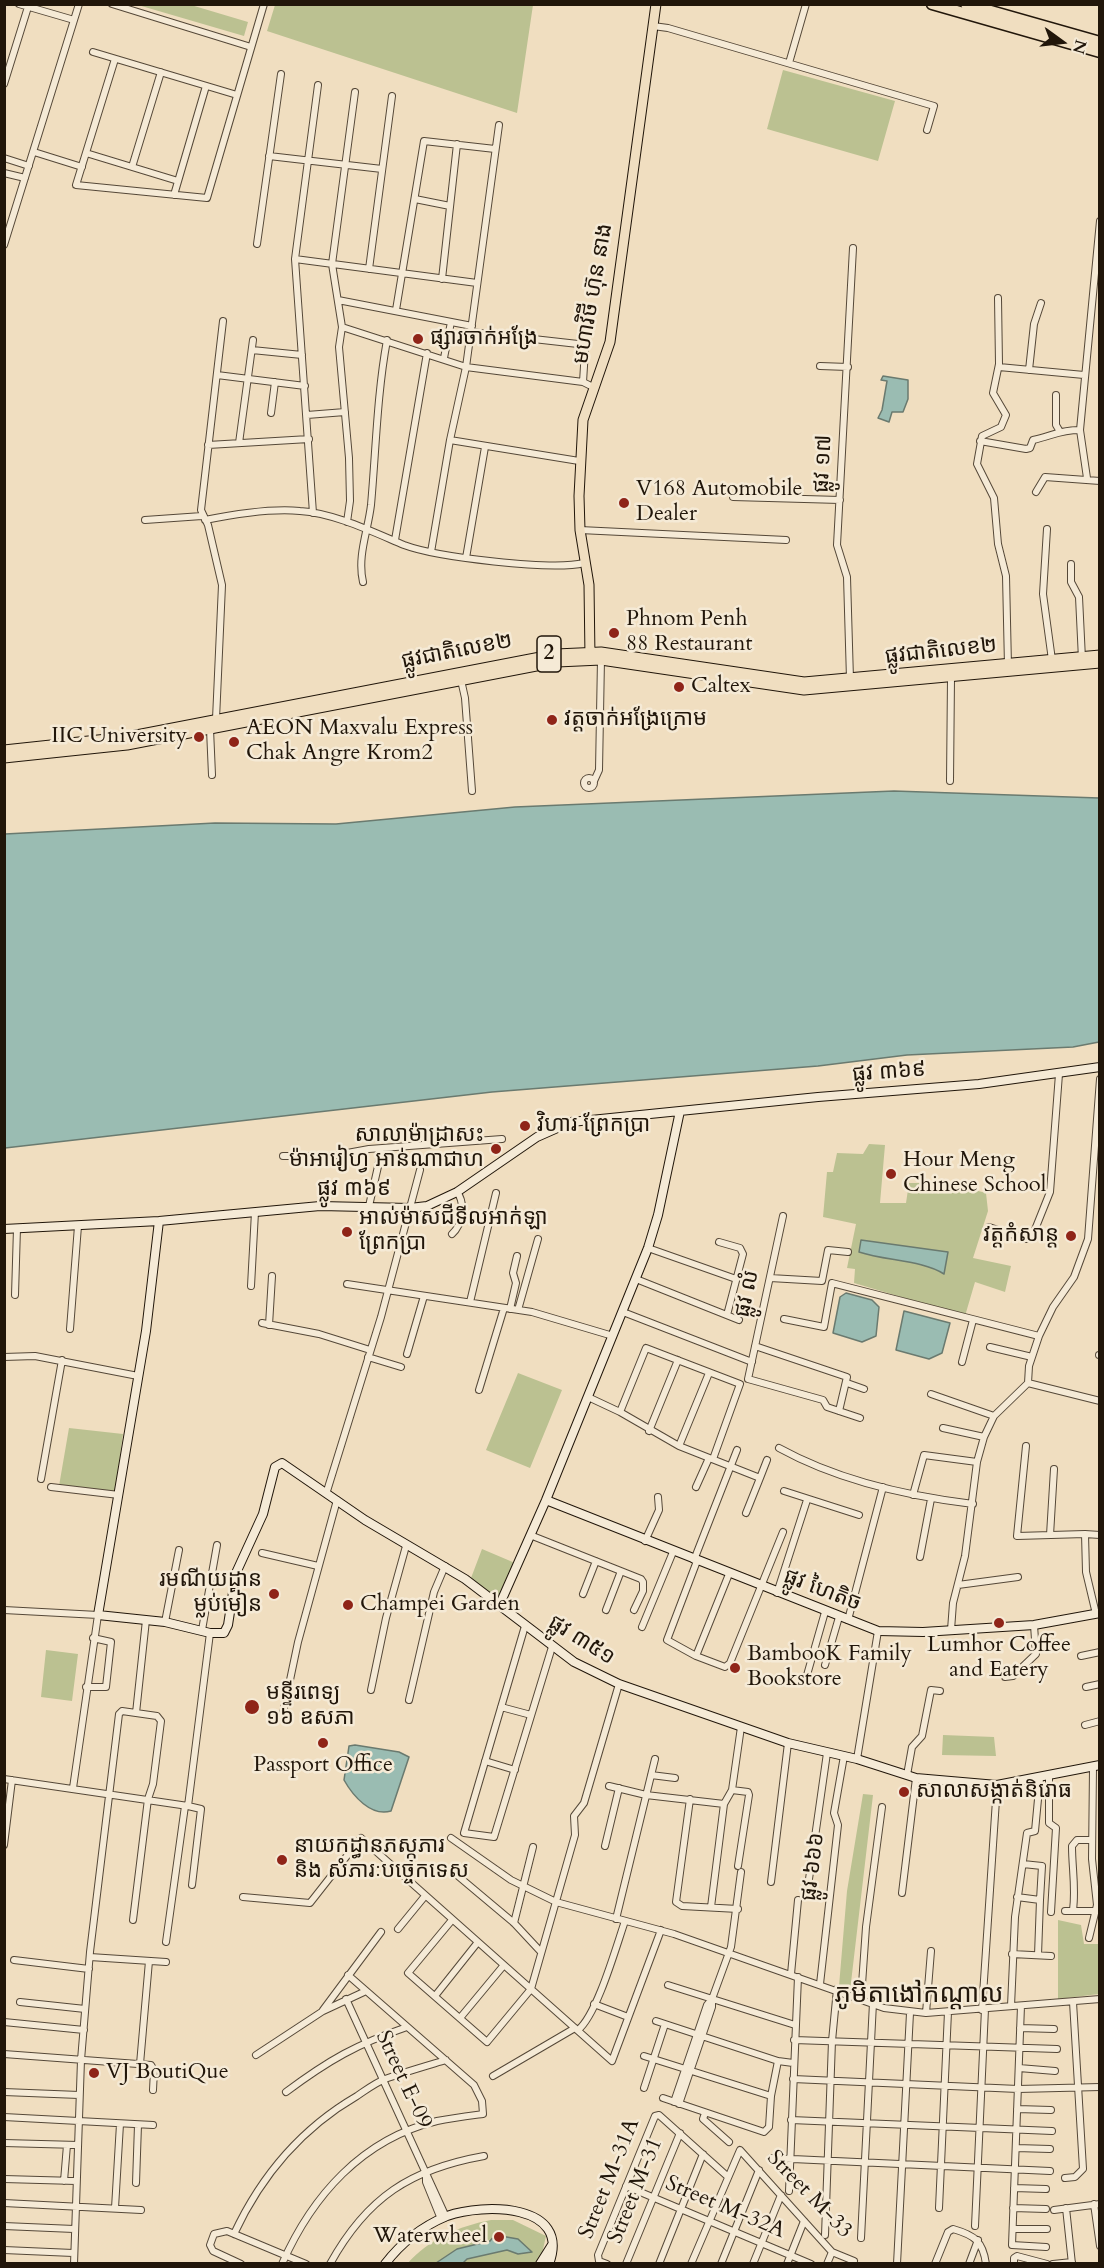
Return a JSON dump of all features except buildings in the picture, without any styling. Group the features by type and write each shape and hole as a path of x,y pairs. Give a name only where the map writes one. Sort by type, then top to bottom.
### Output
{"highway":[{"path":"932,4 1100,52"},
{"path":"966,4 1100,42"}],"main road":[{"name":"មហាវិថី ហ៊ុន នាង","path":"596,656 589,585 580,530 579,461 583,416 610,342 656,4"},
{"name":"ផ្លូវជាតិលេខ២","path":"4,758 98,750 210,729 545,655 596,656 787,681 856,682 951,678 1052,660 1100,663"},
{"name":"ផ្លូវជាតិលេខ២","path":"856,682 1082,661 1100,655"},
{"name":"ផ្លូវជាតិលេខ២","path":"394,689 461,680 546,663 596,656"},
{"name":"ផ្លូវជាតិលេខ២","path":"4,750 96,742 216,719 334,701"}],"street":[{"path":"19,4 74,20"},
{"path":"4,245 79,4"},
{"path":"112,4 251,47"},
{"path":"115,58 76,185 207,198 264,4"},
{"path":"789,63 806,4"},
{"path":"4,84 28,7"},
{"path":"653,26 934,106 927,130"},
{"path":"93,52 237,95"},
{"path":"132,167 161,72"},
{"path":"257,244 281,74"},
{"path":"314,513 296,259 318,84"},
{"path":"174,195 207,86"},
{"path":"347,522 350,469 339,347 342,327 332,264 355,92"},
{"path":"369,269 392,96"},
{"path":"431,552 450,440 466,367 499,125"},
{"path":"396,310 404,274 424,141 495,149"},
{"path":"441,279 457,144"},
{"path":"33,152 82,167"},
{"path":"86,153 178,181"},
{"path":"270,156 382,170"},
{"path":"4,158 29,166"},
{"path":"4,173 25,178"},
{"path":"415,199 450,206"},
{"path":"1087,478 1080,430 1100,221"},
{"name":"ផ្លូវ ១៧","path":"853,248 837,550 847,577 856,682"},
{"path":"296,259 477,283"},
{"path":"998,298 999,367 993,393 1005,415 1001,427 982,436 977,464 994,498 998,544 1006,576 1008,669"},
{"path":"338,300 396,310 451,322 471,329 578,344 585,350 583,382"},
{"path":"1029,370 1034,324 1041,303"},
{"path":"216,719 222,585 204,518 208,445 222,321"},
{"path":"444,358 451,322"},
{"path":"342,327 444,358 466,367 583,382 595,388"},
{"path":"239,443 253,340"},
{"path":"363,582 360,564 368,529 378,399 387,340"},
{"path":"252,350 302,355"},
{"path":"395,540 427,353"},
{"path":"820,366 848,368"},
{"path":"999,367 1084,375"},
{"path":"217,375 305,386"},
{"path":"271,413 275,382"},
{"path":"1056,395 1056,425 1059,430"},
{"path":"307,415 345,412"},
{"path":"980,441 1026,449 1030,448 1033,441 1047,438 1059,430 1080,430"},
{"path":"208,445 309,439"},
{"path":"450,440 579,461"},
{"path":"466,558 485,447"},
{"path":"1036,492 1044,477 1087,478 1100,481"},
{"path":"733,497 840,500"},
{"path":"145,520 288,511 314,513 347,522 431,552 466,558 552,565 584,563"},
{"path":"1047,529 1043,594 1052,660"},
{"path":"580,530 786,540"},
{"path":"1071,564 1071,582 1079,597 1082,661"},
{"path":"594,781 599,770 596,656"},
{"path":"950,781 952,773 951,678"},
{"path":"461,680 465,698 472,791"},
{"path":"210,729 212,776"},
{"name":"ផ្លូវ ៣៦៩","path":"4,1229 159,1221 320,1206 410,1208 427,1206 457,1192 520,1147 553,1128 585,1119 979,1084 1100,1067"},
{"path":"990,1227 1026,1239 1032,1237 1050,1192 1059,1074"},
{"path":"951,1630 953,1603 973,1504 977,1462 984,1437 994,1416 1028,1383 1032,1357 1039,1336 1053,1307 1074,1277 1088,1239 1100,1078"},
{"path":"499,1606 546,1500 648,1248 658,1215 680,1111"},
{"path":"283,1156 331,1156 382,1149 502,1139"},
{"path":"369,1206 382,1149"},
{"path":"327,1491 388,1292 420,1170"},
{"path":"452,1234 461,1218 461,1202 457,1192"},
{"path":"470,1302 496,1193"},
{"path":"251,1286 255,1212"},
{"name":"ផ្លូវ លំ","path":"783,1216 748,1379 824,1401 827,1407 839,1411"},
{"path":"73,1788 93,1638 153,1284 159,1221"},
{"path":"70,1329 78,1226"},
{"path":"15,1295 17,1228"},
{"path":"518,1310 538,1239"},
{"path":"720,1242 742,1250 727,1314"},
{"path":"648,1248 736,1279"},
{"path":"822,1281 828,1250 848,1252"},
{"path":"479,1390 516,1283 513,1273 517,1256"},
{"path":"272,1276 266,1324 319,1334 401,1366"},
{"path":"770,1278 832,1283 1039,1336"},
{"path":"636,1279 739,1320"},
{"path":"784,1319 824,1327 832,1283"},
{"path":"348,1284 388,1292 518,1310 570,1322 613,1336"},
{"path":"407,1354 424,1296"},
{"path":"623,1312 752,1362"},
{"path":"962,1362 973,1320"},
{"path":"755,1346 847,1377 839,1411 860,1418"},
{"path":"990,1347 1032,1357"},
{"path":"620,1412 646,1348 740,1384 711,1459 696,1488"},
{"path":"4,1357 20,1355 62,1360 138,1376"},
{"path":"41,1479 62,1360"},
{"path":"649,1431 678,1360"},
{"path":"679,1446 709,1372"},
{"path":"847,1383 864,1389"},
{"path":"1028,1383 1100,1401"},
{"path":"931,1394 994,1416"},
{"path":"588,1397 620,1412 649,1431 679,1446 760,1478"},
{"path":"943,1428 984,1437"},
{"path":"1026,1446 1017,1536 1100,1535"},
{"path":"779,1448 808,1465 883,1487 931,1499 973,1504"},
{"path":"737,1450 667,1639 669,1643 696,1656 729,1666 783,1532"},
{"path":"913,1495 924,1455 977,1462"},
{"path":"746,1513 767,1460"},
{"name":"ផ្លូវ ៣៥១","path":"206,1632 220,1634 226,1631 236,1573 262,1514 277,1464 287,1465 406,1546 445,1566 574,1662 619,1684 788,1743 857,1759 916,1778 997,1785 1044,1778 1096,1766"},
{"path":"1050,1535 1054,1468"},
{"path":"825,1665 843,1619 883,1487"},
{"path":"51,1488 119,1495"},
{"path":"784,1491 859,1515"},
{"path":"645,1541 659,1510 658,1497"},
{"path":"920,1557 931,1499"},
{"path":"282,1718 318,1566 337,1500"},
{"name":"ផ្លូវ ហៃតិច","path":"546,1500 695,1561 878,1631 951,1630 1034,1625 1098,1613"},
{"path":"777,1593 807,1500"},
{"path":"1085,1534 1086,1572 1098,1613"},
{"path":"530,1535 643,1582 634,1610"},
{"path":"166,1942 186,1806 218,1545"},
{"path":"371,1690 386,1618 406,1546"},
{"path":"165,1622 179,1550"},
{"path":"642,1627 674,1552"},
{"path":"262,1553 318,1566"},
{"path":"583,1594 596,1561"},
{"path":"410,1700 434,1592 445,1566"},
{"path":"606,1610 621,1571"},
{"path":"696,1656 729,1574"},
{"path":"958,1586 1018,1577"},
{"path":"4,1610 98,1615 165,1622 206,1632"},
{"path":"805,1682 825,1612"},
{"path":"136,1713 146,1620"},
{"path":"1005,1677 1013,1676 1036,1654 1034,1625"},
{"path":"525,1626 464,1833 494,1837 552,1647"},
{"path":"857,1759 878,1631"},
{"path":"86,1688 106,1687 111,1642 93,1638"},
{"path":"1081,1656 1100,1652"},
{"path":"452,1920 408,1973 488,2042 531,1989 575,1835 574,1816 584,1803 619,1684"},
{"path":"1086,1687 1100,1684"},
{"path":"907,1775 912,1747 922,1736 930,1690 940,1691"},
{"path":"501,1707 531,1715"},
{"path":"74,2264 81,2060 108,1794 119,1714 122,1711 156,1716 161,1721 153,1784 148,1799 134,1920"},
{"path":"1085,1725 1100,1721"},
{"path":"711,1907 724,1804 732,1790 741,1727"},
{"path":"771,1882 788,1743"},
{"path":"808,1886 827,1752"},
{"name":"ផ្លូវ ៦៦៦","path":"820,1984 838,1825 834,1813 844,1756"},
{"path":"616,1919 655,1759"},
{"path":"485,1761 515,1770"},
{"path":"1089,1938 1098,1907 1092,1840 1096,1766"},
{"path":"651,1775 675,1778"},
{"path":"902,1893 916,1778"},
{"path":"1011,2006 1012,1954 1017,1897 1027,1833 1035,1831 1044,1778"},
{"path":"1044,1778 1049,1823 1056,1828 1051,1912"},
{"path":"4,1779 148,1799 201,1809 192,1885"},
{"path":"4,1845 12,1780"},
{"path":"975,2226 983,2009 997,1785"},
{"path":"609,1786 646,1795 724,1804"},
{"path":"605,1846 619,1788"},
{"path":"677,2103 700,2035 707,2005 712,1999 729,1953 738,1909 740,1869 749,1795 748,1792 732,1790"},
{"path":"690,1799 676,1902 682,1906 738,1909"},
{"path":"861,1999 866,1927 882,1807"},
{"path":"243,1897 310,1903 361,1838 612,2061 661,1930"},
{"path":"452,1838 524,1887 556,1902 661,1930 861,1999 910,2013 1100,1999"},
{"path":"1073,1910 1076,1882 1072,1872 1073,1841 1092,1840"},
{"path":"514,1923 533,1846"},
{"path":"1023,1864 1042,1866 1038,1955"},
{"path":"458,1876 514,1923 541,1952"},
{"path":"398,1929 425,1896"},
{"path":"1017,1897 1040,1900"},
{"path":"789,2191 798,1900"},
{"path":"1065,1911 1098,1907"},
{"path":"493,2076 585,2025 625,1921"},
{"path":"323,2011 381,1932"},
{"path":"435,1996 478,1942"},
{"path":"926,2013 931,1951"},
{"path":"1012,1954 1051,1956"},
{"path":"90,1957 166,1962"},
{"path":"14,1960 89,1969"},
{"path":"140,2064 149,1961"},
{"path":"460,2018 504,1965"},
{"path":"282,2264 312,2207 333,2181 368,2153 407,2132 436,2121 483,2114 482,2101 474,2085 348,1975"},
{"path":"668,1985 795,2025"},
{"path":"825,2235 832,2041 837,1989"},
{"path":"256,2055 323,2011 366,1991"},
{"name":"Street E-09","path":"346,2000 407,2132 443,2218"},
{"path":"20,2002 86,2009"},
{"path":"1065,2178 1075,2177 1083,2169 1073,2002"},
{"path":"861,2238 873,2003"},
{"path":"594,2004 628,2016"},
{"path":"1021,2006 1012,2245 1046,2247"},
{"path":"939,2208 948,2012"},
{"path":"897,2264 910,2013"},
{"path":"656,2020 778,2061 794,2063"},
{"path":"4,2022 84,2030"},
{"path":"644,2088 665,2024"},
{"path":"286,2092 329,2060 365,2041 407,2026"},
{"path":"1020,2028 1054,2029"},
{"path":"794,2040 1057,2049"},
{"path":"4,2054 140,2064 153,2067 153,2090"},
{"path":"644,2056 771,2096"},
{"path":"234,2234 265,2179 295,2144 327,2113 383,2080 446,2060"},
{"path":"663,2098 764,2132 769,2127 771,2096 778,2061"},
{"path":"1019,2068 1055,2071"},
{"path":"793,2079 1018,2089 1100,2087"},
{"path":"4,2092 79,2096"},
{"path":"1017,2109 1051,2110"},
{"path":"705,2113 702,2119 729,2142"},
{"name":"Street M-31A","path":"603,2262 598,2255 653,2120 659,2115 680,2133"},
{"path":"4,2116 153,2125"},
{"path":"791,2120 1052,2131"},
{"path":"115,2208 120,2124"},
{"path":"136,2183 138,2125"},
{"path":"680,2133 727,2176 691,2264"},
{"name":"Street M-31","path":"626,2264 680,2133"},
{"path":"4,2143 78,2145"},
{"path":"64,2181 66,2145"},
{"path":"1016,2148 1050,2149"},
{"name":"Street M-33","path":"727,2176 740,2150 832,2252 854,2262"},
{"path":"658,2264 703,2154"},
{"path":"330,2264 355,2225 390,2191 425,2173 484,2156"},
{"path":"771,2158 1050,2171"},
{"path":"65,2164 77,2165"},
{"path":"721,2264 759,2170"},
{"path":"4,2179 76,2181"},
{"name":"Street M-32A","path":"626,2186 811,2264"},
{"path":"1014,2188 1046,2189"},
{"path":"753,2264 781,2195"},
{"path":"4,2203 141,2210"},
{"path":"1054,2210 1097,2204 1100,2246"},
{"path":"385,2264 404,2243 443,2218 488,2208 513,2211 547,2226 552,2233 549,2264"},
{"path":"1013,2208 1046,2209"},
{"path":"1053,2264 1072,2263 1066,2208"},
{"path":"787,2264 804,2221"},
{"path":"4,2226 74,2229"},
{"path":"935,2264 951,2229 978,2240 984,2248 986,2264"},
{"path":"1013,2229 1047,2229"},
{"path":"241,2264 224,2260 213,2251 211,2238 220,2230 306,2264"},
{"path":"969,2264 978,2240"},
{"path":"540,2264 552,2245"},
{"path":"4,2250 73,2253"},
{"path":"827,2264 832,2252"},
{"path":"1014,2264 1014,2258 1017,2256 1045,2263"}],"green space":[{"path":"138,5 191,5 248,22 244,36"},
{"path":"275,5 533,5 517,113 267,31"},
{"path":"783,70 895,101 878,161 767,129"},
{"path":"869,1144 885,1145 880,1203 906,1203 909,1183 948,1183 986,1193 988,1211 973,1258 1011,1266 1005,1292 975,1282 965,1316 854,1283 855,1269 847,1268 856,1224 823,1217 827,1172 833,1172 837,1153 863,1154"},
{"path":"518,1373 562,1390 530,1468 486,1450"},
{"path":"69,1428 123,1434 115,1493 59,1486"},
{"path":"482,1549 515,1563 500,1595 491,1595 471,1578"},
{"path":"46,1650 78,1654 72,1701 41,1697"},
{"path":"943,1735 994,1737 996,1756 942,1755"},
{"path":"863,1794 873,1795 850,1991 839,1986 847,1891"},
{"path":"1058,1920 1081,1925 1084,1944 1099,1944 1099,1994 1058,1999"},
{"path":"491,2220 513,2220 546,2236 540,2263 407,2264 425,2247 445,2235"}],"water":[{"path":"883,376 908,380 908,399 903,412 892,412 889,422 878,418 882,410 887,381 881,380"},
{"path":"894,791 1099,798 1099,1042 1073,1047 907,1055 818,1066 492,1092 5,1148 5,834 215,823 336,824 515,807"},
{"path":"861,1240 948,1252 944,1274 915,1263 859,1252"},
{"path":"846,1293 872,1300 879,1307 876,1336 862,1342 833,1333 840,1297"},
{"path":"904,1311 950,1323 942,1353 929,1359 896,1350"},
{"path":"349,1746 399,1752 409,1757 391,1811 376,1811 363,1804 344,1780"},
{"path":"495,2235 518,2239 532,2252 518,2254 507,2250 467,2259 463,2263 436,2263 457,2249 490,2241"}],"place":[{"name":"ផ្សារចាក់អង្រែ","path":"418,339"},
{"name":"V168 Automobile Dealer","path":"624,503"},
{"name":"Phnom Penh 88 Restaurant","path":"614,633"},
{"name":"Caltex","path":"679,687"},
{"name":"វត្តចាក់អង្រែក្រោម","path":"552,720"},
{"name":"IIC University","path":"199,737"},
{"name":"AEON Maxvalu Express Chak Angre Krom2","path":"234,742"},
{"name":"វិហារ ព្រែកប្រា","path":"525,1126"},
{"name":"សាលាម៉ាដ្រាសះ ម៉ាអារៀហ្វ អាន់ណាជាហ","path":"496,1149"},
{"name":"Hour Meng Chinese School","path":"891,1174"},
{"name":"អាល់ម៉ាសជីទីលអាក់ឡា ព្រែកប្រា","path":"347,1232"},
{"name":"វត្តកំសាន្ត","path":"1071,1236"},
{"name":"រមណីយដ្ឋាន ម្លប់មៀន","path":"274,1594"},
{"name":"Champei Garden","path":"348,1605"},
{"name":"Lumhor Coffee and Eatery","path":"999,1623"},
{"name":"BambooK Family Bookstore","path":"735,1668"},
{"name":"មន្ទីរពេទ្យ ១៦ ឧសភា","path":"252,1707"},
{"name":"Passport Office","path":"323,1743"},
{"name":"សាលាសង្កាត់និរោធ","path":"904,1792"},
{"name":"នាយកដ្ធានភស្កុភារ និង សំភារៈបច្ចេកទេស","path":"282,1860"},
{"name":"VJ BoutiQue","path":"94,2073"},
{"name":"Waterwheel","path":"499,2237"}],"district":[{"name":"ភូមិតាងៅកណ្តាល","path":"919,1996"}]}
